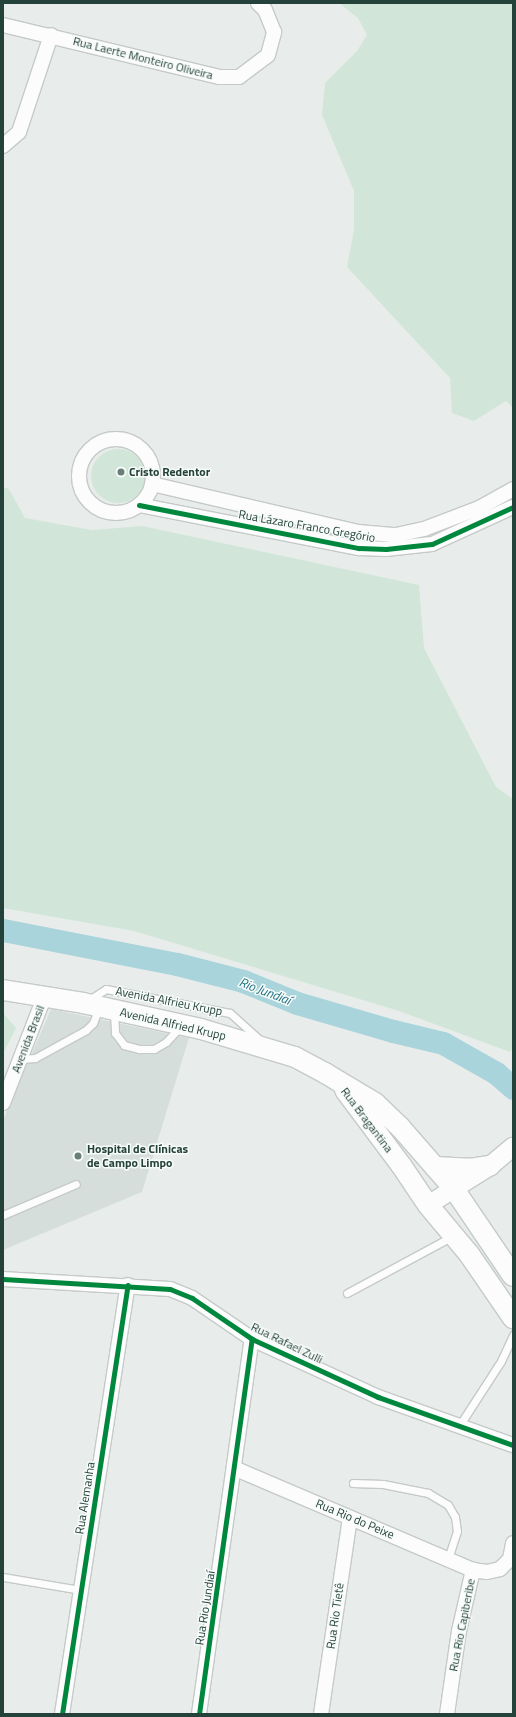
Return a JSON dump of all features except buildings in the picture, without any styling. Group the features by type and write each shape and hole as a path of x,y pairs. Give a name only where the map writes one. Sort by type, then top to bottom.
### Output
{"main road":[{"name":"Avenida Alfried Krupp","path":"3,990 98,1007 182,1025 270,1048 295,1057 336,1080"},
{"name":"Rua Bragantina","path":"336,1080 375,1103 435,1167 454,1189 513,1276"},
{"name":"Rua Bragantina","path":"336,1080 401,1165 428,1205 454,1236 513,1318"},
{"path":"435,1167 470,1169 490,1166"}],"street":[{"name":"Rua Laerte Monteiro Oliveira","path":"3,24 219,77 239,77 268,56 274,32 265,10 258,3"},
{"path":"3,146 19,132 51,35"},
{"path":"124,440 135,444 147,457 153,472 152,484 148,496 139,505 118,513 96,507 82,490 79,479 84,457 102,442 124,440"},
{"name":"Rua Lázaro Franco Gregório","path":"152,484 358,532 396,534 424,529 479,508 513,489"},
{"name":"Rua Lázaro Franco Gregório","path":"139,505 359,548 386,549 432,544 483,522 513,506"},
{"path":"479,508 483,522"},
{"name":"Avenida Brasil","path":"3,1103 44,998"},
{"path":"428,1205 490,1166 513,1147"},
{"name":"Rua Rafael Zulli","path":"3,1280 128,1285 170,1289 192,1298 252,1339 378,1397 513,1445"},
{"name":"Rua Alemanha","path":"62,1714 128,1285"},
{"name":"Rua Rio Jundiaí","path":"199,1714 236,1468 252,1339"},
{"name":"Rua Rio do Peixe","path":"236,1468 473,1570"},
{"name":"Rua Rio Tietê","path":"321,1714 350,1518"},
{"name":"Rua Rio Capiberibe","path":"447,1714 459,1631 473,1570 487,1572 500,1569 510,1559 513,1542"}],"lane":[{"name":"Avenida Alfrieu Krupp","path":"98,1007 106,989 230,1013 270,1048"},
{"path":"98,1007 124,1045 139,1049 154,1049 166,1042 182,1025"},
{"path":"21,1059 35,1058 86,1030 93,1023 98,1007"},
{"path":"3,1215 76,1184"},
{"path":"347,1292 454,1236"},
{"path":"459,1426 501,1361 513,1335"},
{"path":"353,1482 383,1484 428,1493 448,1505 455,1517 457,1531 448,1559"},
{"path":"3,1577 81,1590"}],"shaded area":[{"name":"Hospital de Clínicas de Campo Limpo","path":"51,1009 189,1038 142,1192 3,1250 3,1120"}],"green space":[{"path":"339,3 513,3 513,408 506,401 474,421 452,413 450,378 347,267 354,230 354,191 322,115 325,83 357,51 367,35 358,18"},
{"path":"113,449 123,449 133,453 141,461 145,471 145,481 141,491 133,499 123,503 113,503 103,499 95,491 91,481 91,471 95,461 103,453"},
{"path":"3,487 9,489 25,518 92,530 142,526 419,585 424,648 496,787 513,799 513,1048 510,1052 399,1011 134,931 3,908"},
{"path":"3,1013 16,1028 3,1054"}],"waterway":[{"name":"Rio Jundiaí","path":"3,930 177,964 243,981 297,1003 393,1031 443,1043 496,1073 513,1088"}],"cycle path":[{"path":"139,505 359,548 386,549 432,544 513,507"},
{"path":"3,1279 170,1289 192,1298 252,1339 378,1397 513,1445"},
{"path":"62,1714 128,1285"},
{"path":"199,1714 252,1339"}],"place":[{"name":"Cristo Redentor","path":"121,472"},
{"name":"Hospital de Clínicas de Campo Limpo","path":"78,1156"}]}
